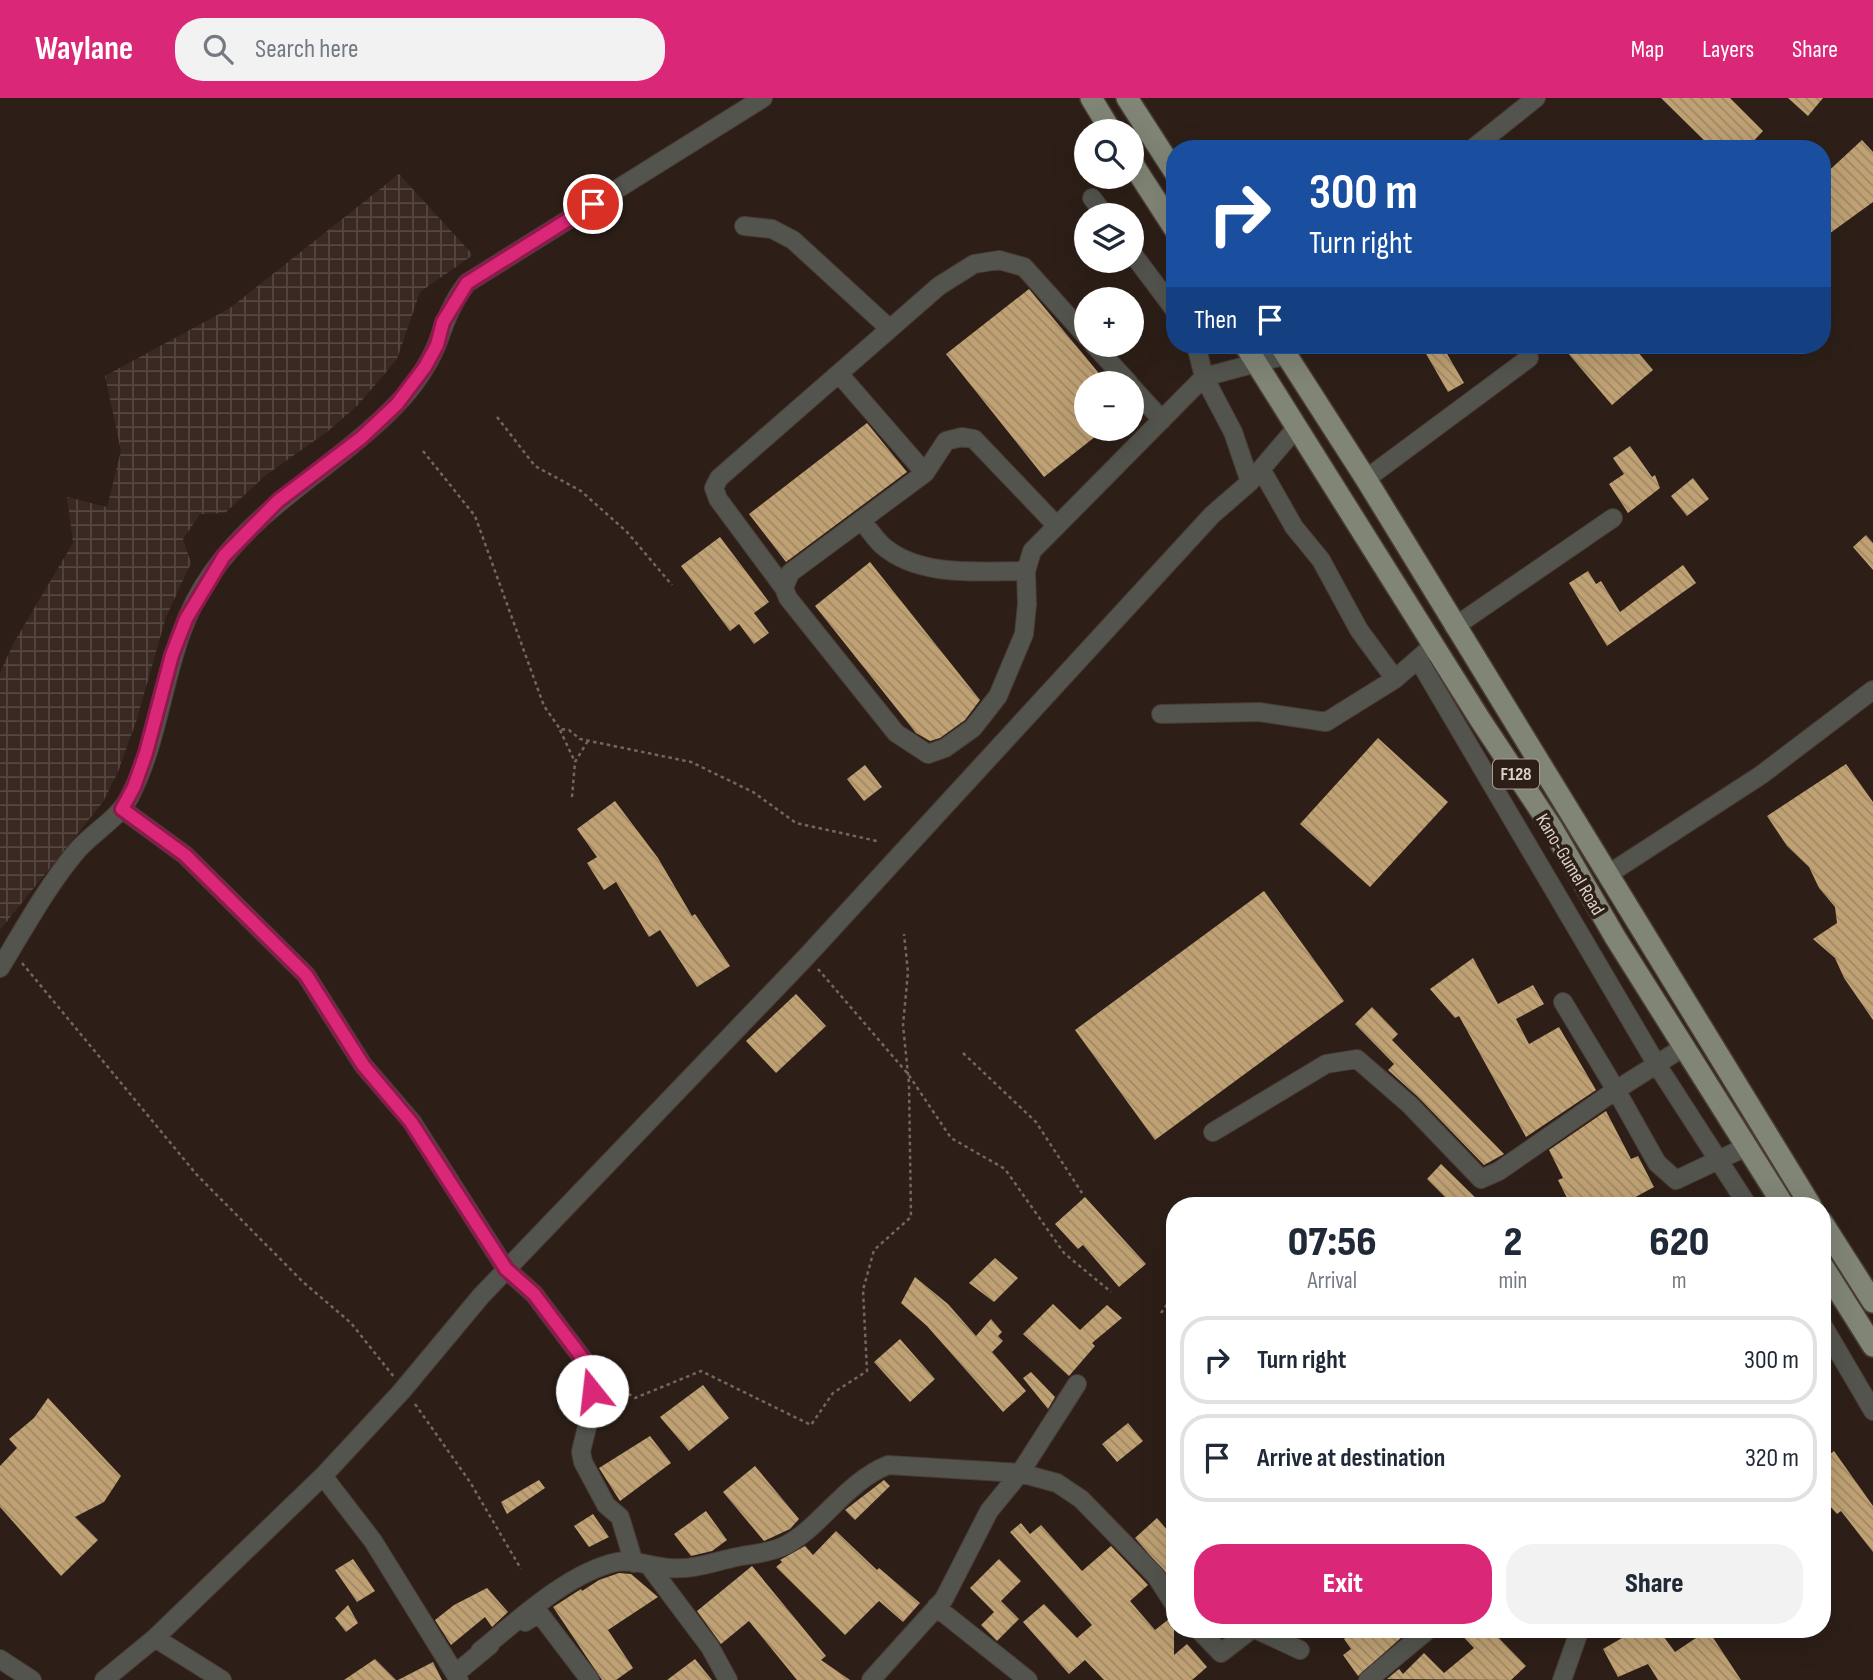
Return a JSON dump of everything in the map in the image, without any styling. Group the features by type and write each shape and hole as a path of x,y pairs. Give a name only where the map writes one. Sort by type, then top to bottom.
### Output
{"main road":[{"path":"1091,98 1104,119"},
{"path":"1128,98 1166,158"},
{"path":"1144,182 1166,216"},
{"name":"Kano-Gumel Road","path":"1251,354 1552,828 1615,937 1778,1197"},
{"name":"Kano-Gumel Road","path":"1287,354 1366,479 1805,1197"},
{"path":"1721,1104 1741,1092"},
{"path":"1831,1236 1873,1301"},
{"path":"1831,1281 1873,1346"}],"street":[{"path":"0,968 62,869 79,848 122,809 134,787 146,753 172,655 186,619 210,575 278,501 361,438 397,404 425,367 437,345 443,322 467,283 763,98"},
{"path":"1483,140 1536,98"},
{"path":"1092,198 1096,203"},
{"path":"744,226 772,229 793,240 890,329"},
{"path":"1074,323 1024,267 999,260 974,264 939,286 840,375 733,464 719,478 714,488 718,499 789,598 896,733 928,754 946,748 973,728 998,696 1024,634 1026,571 1032,551 1204,377 1248,354"},
{"path":"1144,269 1166,298"},
{"path":"1198,354 1204,377 1256,476 1321,561 1359,630 1395,679"},
{"path":"1105,357 1117,371"},
{"path":"1366,479 1529,358"},
{"path":"840,375 925,473"},
{"path":"1144,400 1162,420"},
{"path":"104,1680 155,1638 323,1476 404,1389 506,1269 807,956 1212,515 1256,476 1297,427"},
{"path":"784,588 790,573 925,473 946,441 962,437 974,439 1057,526"},
{"path":"1454,626 1613,517"},
{"path":"862,521 884,547 912,562 952,570 1026,571"},
{"path":"1161,714 1259,712 1326,722 1395,679 1434,644"},
{"path":"1418,659 1657,1065 1742,1197"},
{"path":"1607,875 1761,775 1873,690"},
{"path":"122,809 185,855 306,975 363,1065 411,1122 506,1269 534,1294 590,1369 592,1391 582,1452 583,1462 606,1505 620,1517 642,1565 710,1647 728,1680"},
{"path":"1563,1002 1657,1163 1676,1180 1746,1147"},
{"path":"1213,1132 1326,1064 1357,1059 1410,1104 1481,1179 1499,1171 1616,1090 1684,1048"},
{"path":"1831,1339 1873,1411"},
{"path":"871,1680 944,1599 989,1511 1020,1473 1077,1384"},
{"path":"323,1476 373,1541 457,1677 480,1651 539,1604 581,1577 617,1562 698,1568 783,1546 799,1537 848,1490 873,1471 888,1465 1020,1473 1057,1483 1081,1499 1156,1576 1166,1592"},
{"path":"539,1604 592,1680"},
{"path":"936,1606 1028,1680"},
{"path":"480,1651 539,1613 592,1680"},
{"path":"155,1638 222,1680"},
{"path":"1207,1638 1221,1653 1241,1638"},
{"path":"1273,1638 1300,1650"},
{"path":"1368,1680 1418,1638"},
{"path":"1562,1680 1577,1638"},
{"path":"0,1659 29,1679"}],"path":[{"path":"497,417 534,466 582,491 627,532 672,585"},
{"path":"423,451 475,516 544,706 560,729 575,762"},
{"path":"560,729 589,739 691,762 754,792 796,823 877,841"},
{"path":"572,797 575,762 589,739"},
{"path":"590,1369 635,1398 702,1371 811,1425 833,1393 867,1371 863,1290 874,1250 911,1217 908,1074 904,1025 908,972 904,934"},
{"path":"11,950 197,1174 303,1282 351,1323 404,1389 470,1482 521,1569"},
{"path":"807,956 908,1074 951,1138 1005,1169 1064,1253 1111,1292"},
{"path":"963,1053 1036,1122 1082,1193"},
{"path":"1161,1313 1166,1306"}],"shaded area":[{"path":"399,174 473,255 420,292 397,359 358,405 328,431 266,475 225,513 200,514 183,539 191,563 166,617 136,722 118,772 103,802 0,930 0,673 13,644 73,543 67,497 107,507 121,451 105,376 230,308"}],"building":[{"path":"1661,98 1730,98 1763,131 1754,140 1704,140"},
{"path":"1788,98 1823,98 1808,116"},
{"path":"1862,140 1873,152 1873,202 1831,232 1831,169"},
{"path":"1029,289 1074,343 1074,357 1085,357 1097,371 1074,371 1074,441 1090,441 1044,477 946,354"},
{"path":"1426,354 1447,354 1464,383 1448,392"},
{"path":"1569,354 1640,354 1653,370 1612,405"},
{"path":"867,423 907,472 786,562 749,514"},
{"path":"1630,446 1652,477 1655,475 1660,488 1628,513 1609,484 1624,474 1613,458"},
{"path":"1693,478 1709,499 1687,516 1671,496"},
{"path":"1866,535 1873,543 1873,570 1853,547"},
{"path":"720,537 769,602 754,613 769,633 754,644 739,624 730,631 681,566"},
{"path":"870,562 980,700 965,720 940,738 930,741 916,733 815,606"},
{"path":"1683,565 1696,583 1607,646 1569,583 1588,571 1596,584 1601,581 1620,612"},
{"path":"1378,738 1448,802 1370,887 1300,824"},
{"path":"1846,764 1873,802 1873,1020 1844,978 1835,958 1813,939 1837,923 1835,907 1819,888 1809,867 1787,846 1767,816"},
{"path":"865,765 882,787 864,801 847,779"},
{"path":"615,801 658,858 692,916 695,914 730,966 697,987 660,930 649,937 616,882 604,890 587,863 597,857 577,829"},
{"path":"1264,891 1344,1001 1155,1140 1075,1030"},
{"path":"1473,958 1498,1004 1533,985 1544,1004 1516,1019 1529,1044 1559,1027 1596,1090 1526,1137 1459,1016 1455,1018 1430,989"},
{"path":"796,994 826,1026 776,1073 746,1041"},
{"path":"1372,1007 1398,1034 1392,1040 1504,1154 1484,1165 1388,1070 1394,1064 1355,1024"},
{"path":"1606,1111 1631,1159 1638,1156 1654,1187 1636,1197 1566,1197 1558,1180 1563,1178 1549,1150"},
{"path":"1441,1164 1475,1197 1445,1197 1427,1179"},
{"path":"1085,1197 1146,1264 1119,1287 1083,1245 1078,1249 1055,1224"},
{"path":"995,1258 1018,1278 994,1302 969,1283"},
{"path":"915,1277 948,1304 976,1336 991,1319 1002,1332 998,1336 1003,1341 992,1352 1026,1391 1003,1412 927,1326 901,1303"},
{"path":"1053,1304 1080,1330 1107,1305 1122,1318 1092,1343 1095,1346 1069,1376 1023,1334"},
{"path":"900,1339 935,1379 910,1402 874,1362"},
{"path":"1031,1372 1055,1397 1048,1409 1023,1378"},
{"path":"703,1385 729,1418 689,1451 660,1417"},
{"path":"48,1398 121,1476 104,1502 75,1517 98,1540 61,1576 0,1507 0,1466 17,1448 9,1439 34,1418"},
{"path":"1128,1423 1143,1441 1117,1462 1102,1444"},
{"path":"650,1436 671,1463 620,1501 599,1468"},
{"path":"1834,1451 1873,1506 1873,1552 1841,1511 1837,1514 1831,1507 1831,1453"},
{"path":"755,1466 799,1519 790,1529 764,1541 723,1492"},
{"path":"539,1480 545,1488 507,1514 501,1502"},
{"path":"884,1480 890,1486 855,1520 845,1510"},
{"path":"706,1511 727,1540 712,1551 691,1556 674,1534"},
{"path":"593,1514 609,1537 589,1547 574,1526"},
{"path":"1157,1518 1166,1529 1166,1574 1135,1538"},
{"path":"1021,1523 1030,1534 1041,1525 1082,1571 1111,1546 1148,1585 1130,1601 1155,1630 1166,1621 1166,1638 1174,1638 1174,1655 1187,1644 1207,1667 1192,1680 1104,1680 1085,1660 1069,1674 1023,1622 1044,1604 1077,1638 1092,1625 1010,1532"},
{"path":"836,1531 877,1570 879,1568 920,1603 903,1622 879,1601 845,1635 776,1567 782,1562 780,1560 805,1546 813,1555"},
{"path":"353,1559 375,1591 357,1602 335,1570"},
{"path":"999,1559 1021,1581 1001,1601 1019,1619 997,1641 981,1625 994,1612 970,1588"},
{"path":"752,1566 826,1656 821,1660 850,1680 797,1680 749,1621 721,1644 697,1611"},
{"path":"619,1573 631,1574 658,1597 608,1630 633,1668 616,1680 602,1680 553,1607 581,1589 582,1591 599,1580"},
{"path":"487,1588 508,1612 492,1627 485,1617 451,1645 435,1620 454,1605"},
{"path":"348,1605 358,1623 346,1632 335,1618"},
{"path":"1401,1638 1358,1676 1343,1655 1351,1649 1344,1639"},
{"path":"1465,1638 1499,1638 1526,1666 1511,1680 1387,1679 1399,1669 1403,1674 1424,1653 1444,1673 1474,1648"},
{"path":"1622,1638 1665,1638 1675,1652 1696,1638 1713,1638 1741,1680 1658,1680 1648,1664 1618,1677 1603,1649"},
{"path":"375,1659 396,1680 344,1680"},
{"path":"695,1659 712,1680 667,1680"},
{"path":"433,1662 442,1680 398,1680"}],"route":[{"path":"592,1391 590,1369 586,1363 534,1294 506,1269 411,1122 363,1065 306,975 255,928 185,855 151,827 122,809 129,799 146,753 172,655 186,619 210,575 224,556 278,501 361,438 397,404 425,367 437,345 443,322 467,283 593,204"}]}
